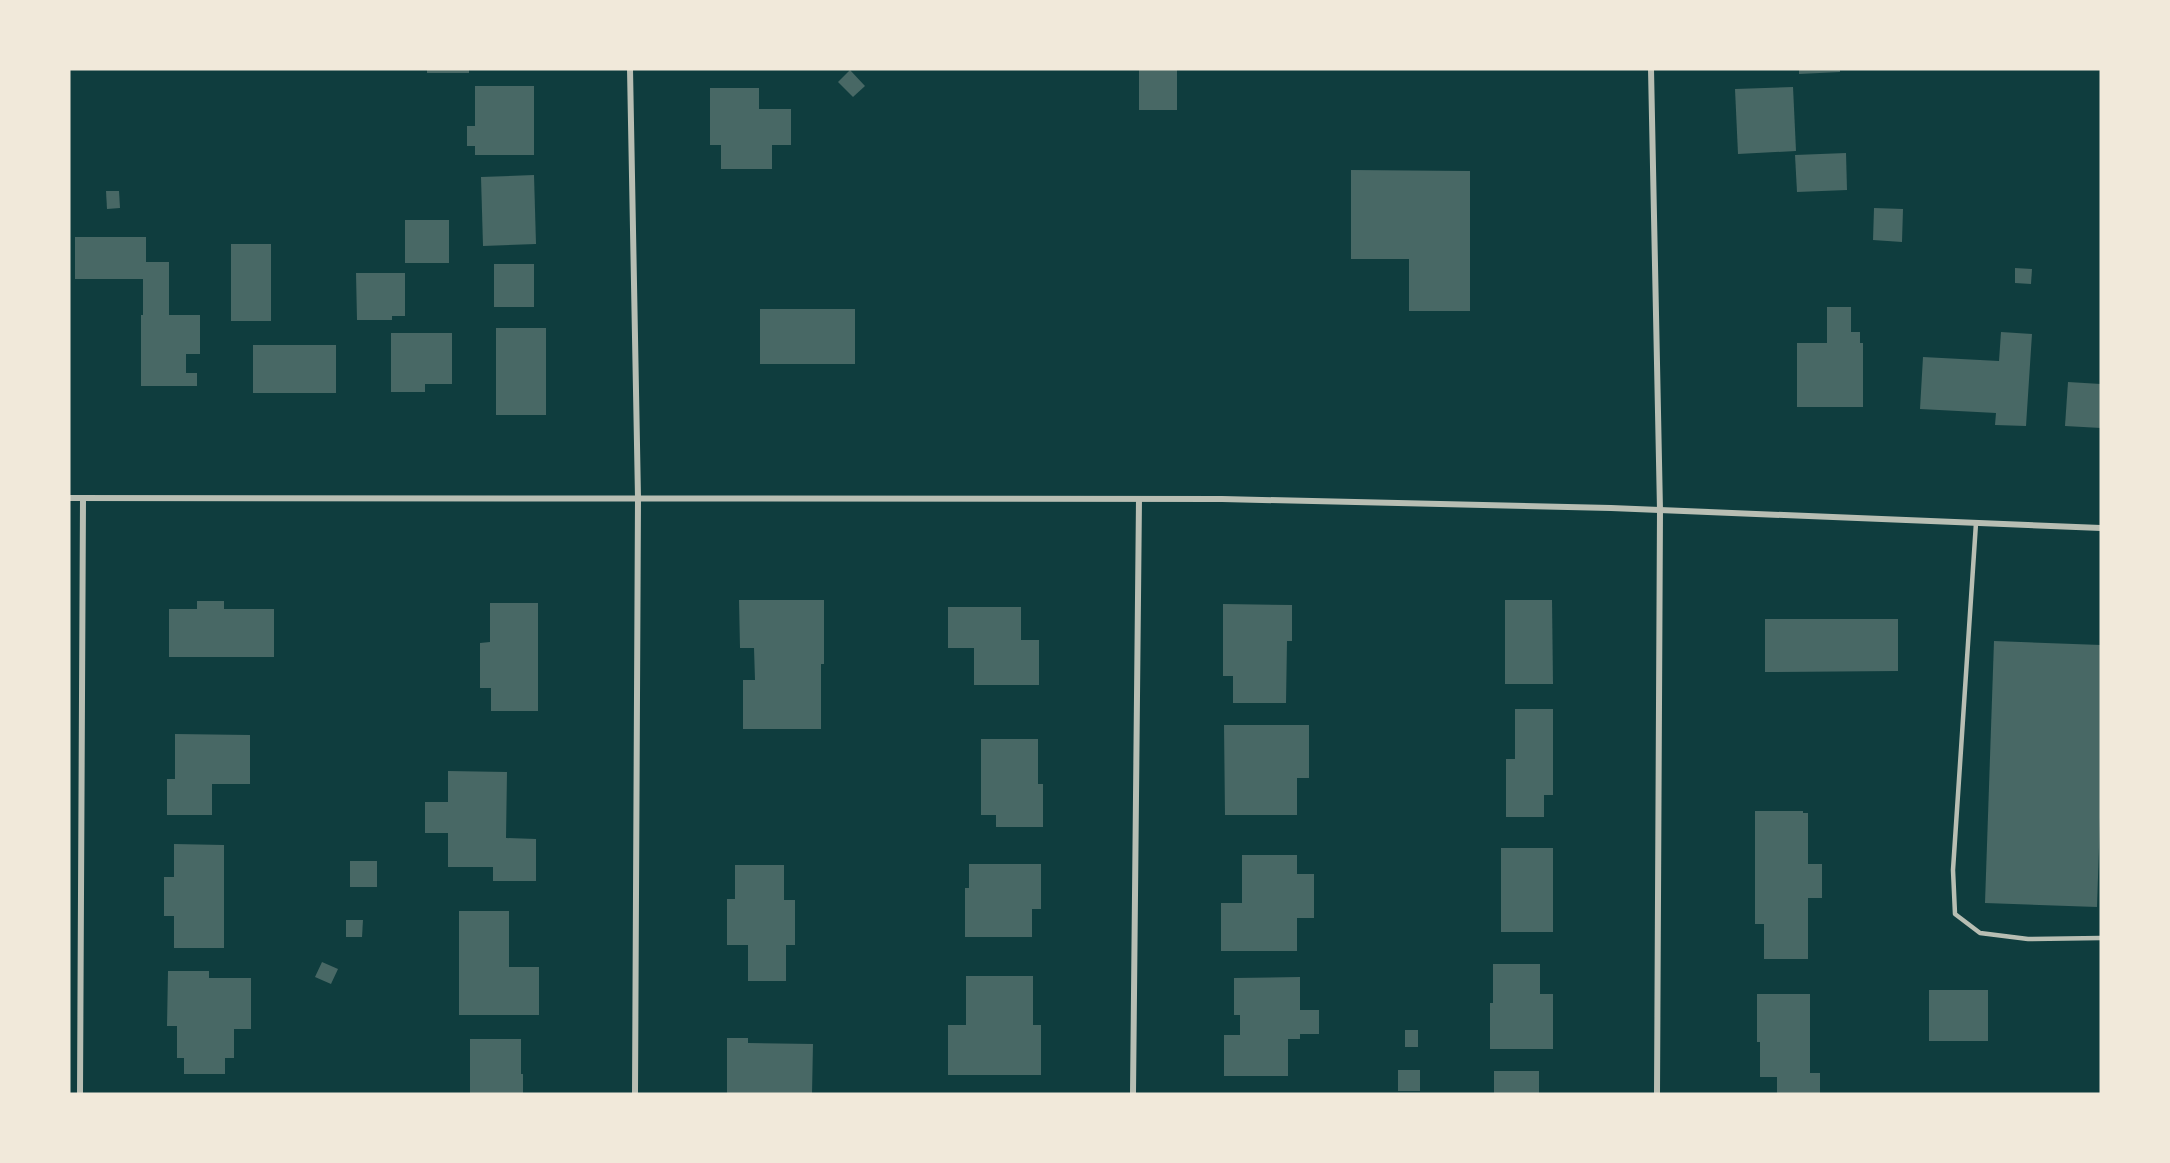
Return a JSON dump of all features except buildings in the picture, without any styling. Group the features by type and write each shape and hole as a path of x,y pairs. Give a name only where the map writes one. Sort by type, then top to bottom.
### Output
{"street":[{"path":"630,69 638,498 635,1094"},
{"path":"1651,69 1660,510 1656,1094"},
{"path":"69,498 1139,499 1392,502 1660,510 2101,528"},
{"path":"80,1094 83,498"},
{"path":"1133,1094 1139,499"}],"lane":[{"path":"1976,523 1953,870 1955,914 1980,933 2028,939 2101,938"}]}
